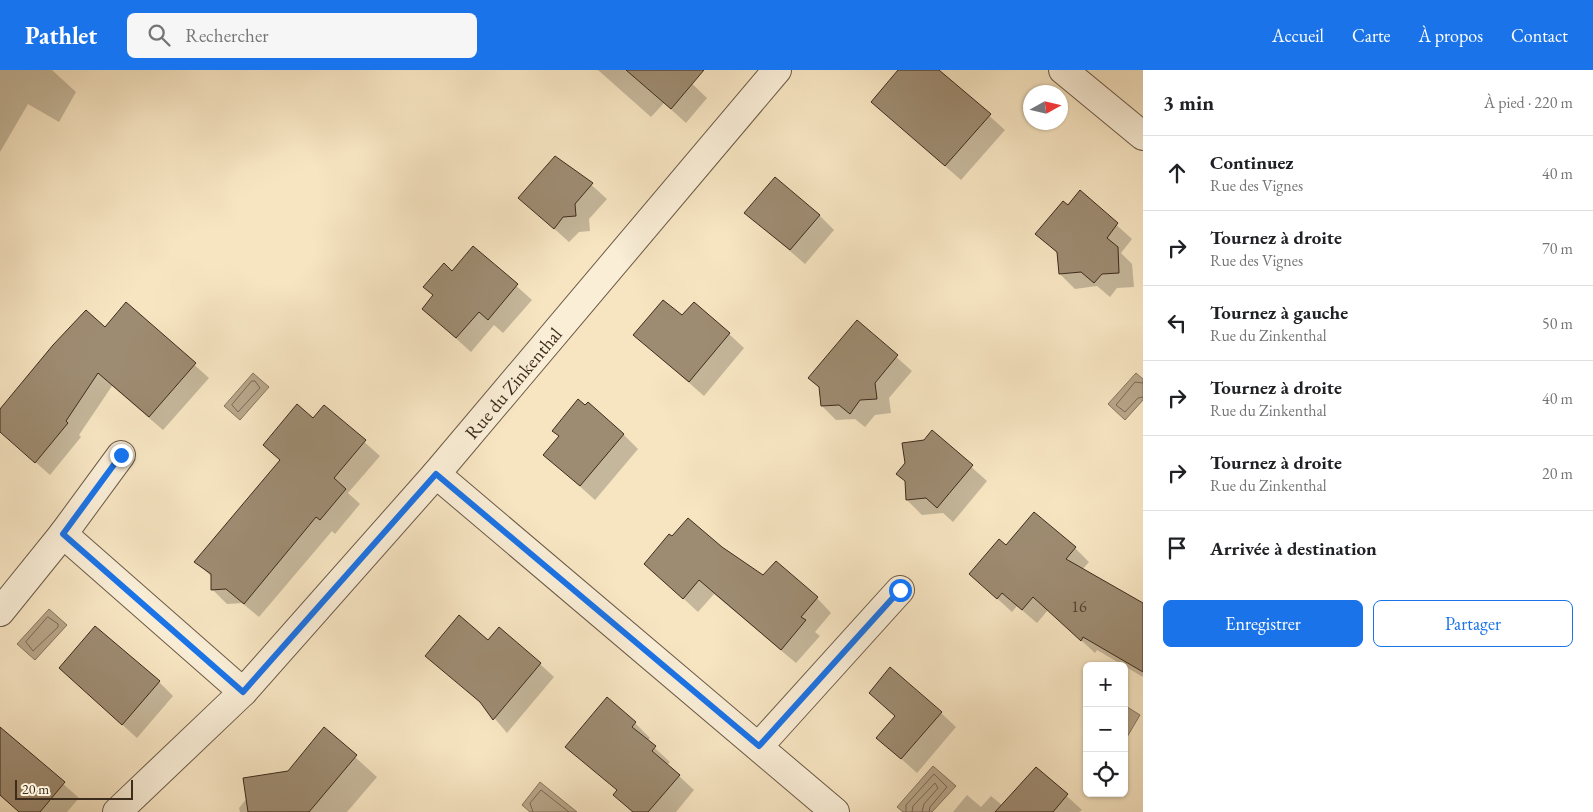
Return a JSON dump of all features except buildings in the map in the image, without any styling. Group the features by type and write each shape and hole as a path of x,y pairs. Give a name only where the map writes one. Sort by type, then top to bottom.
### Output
{"street":[{"name":"Rue du Zinkenthal","path":"117,812 243,692 436,474 777,70"},
{"path":"1063,70 1143,136"},
{"path":"0,612 63,534 121,455"},
{"path":"436,474 835,812"},
{"path":"63,534 243,692"},
{"path":"759,746 900,590"}],"water":[{"path":"253,373 269,387 240,420 224,406"},
{"path":"1136,373 1143,379 1143,400 1125,420 1108,404"},
{"path":"49,609 67,625 35,660 17,644"},
{"path":"1128,708 1140,715 1128,735"},
{"path":"933,766 956,786 932,812 903,812 897,807"},
{"path":"540,782 577,812 530,812 522,805"}],"route":[{"path":"121,455 63,534 243,692 436,474 759,746 900,590"}]}
